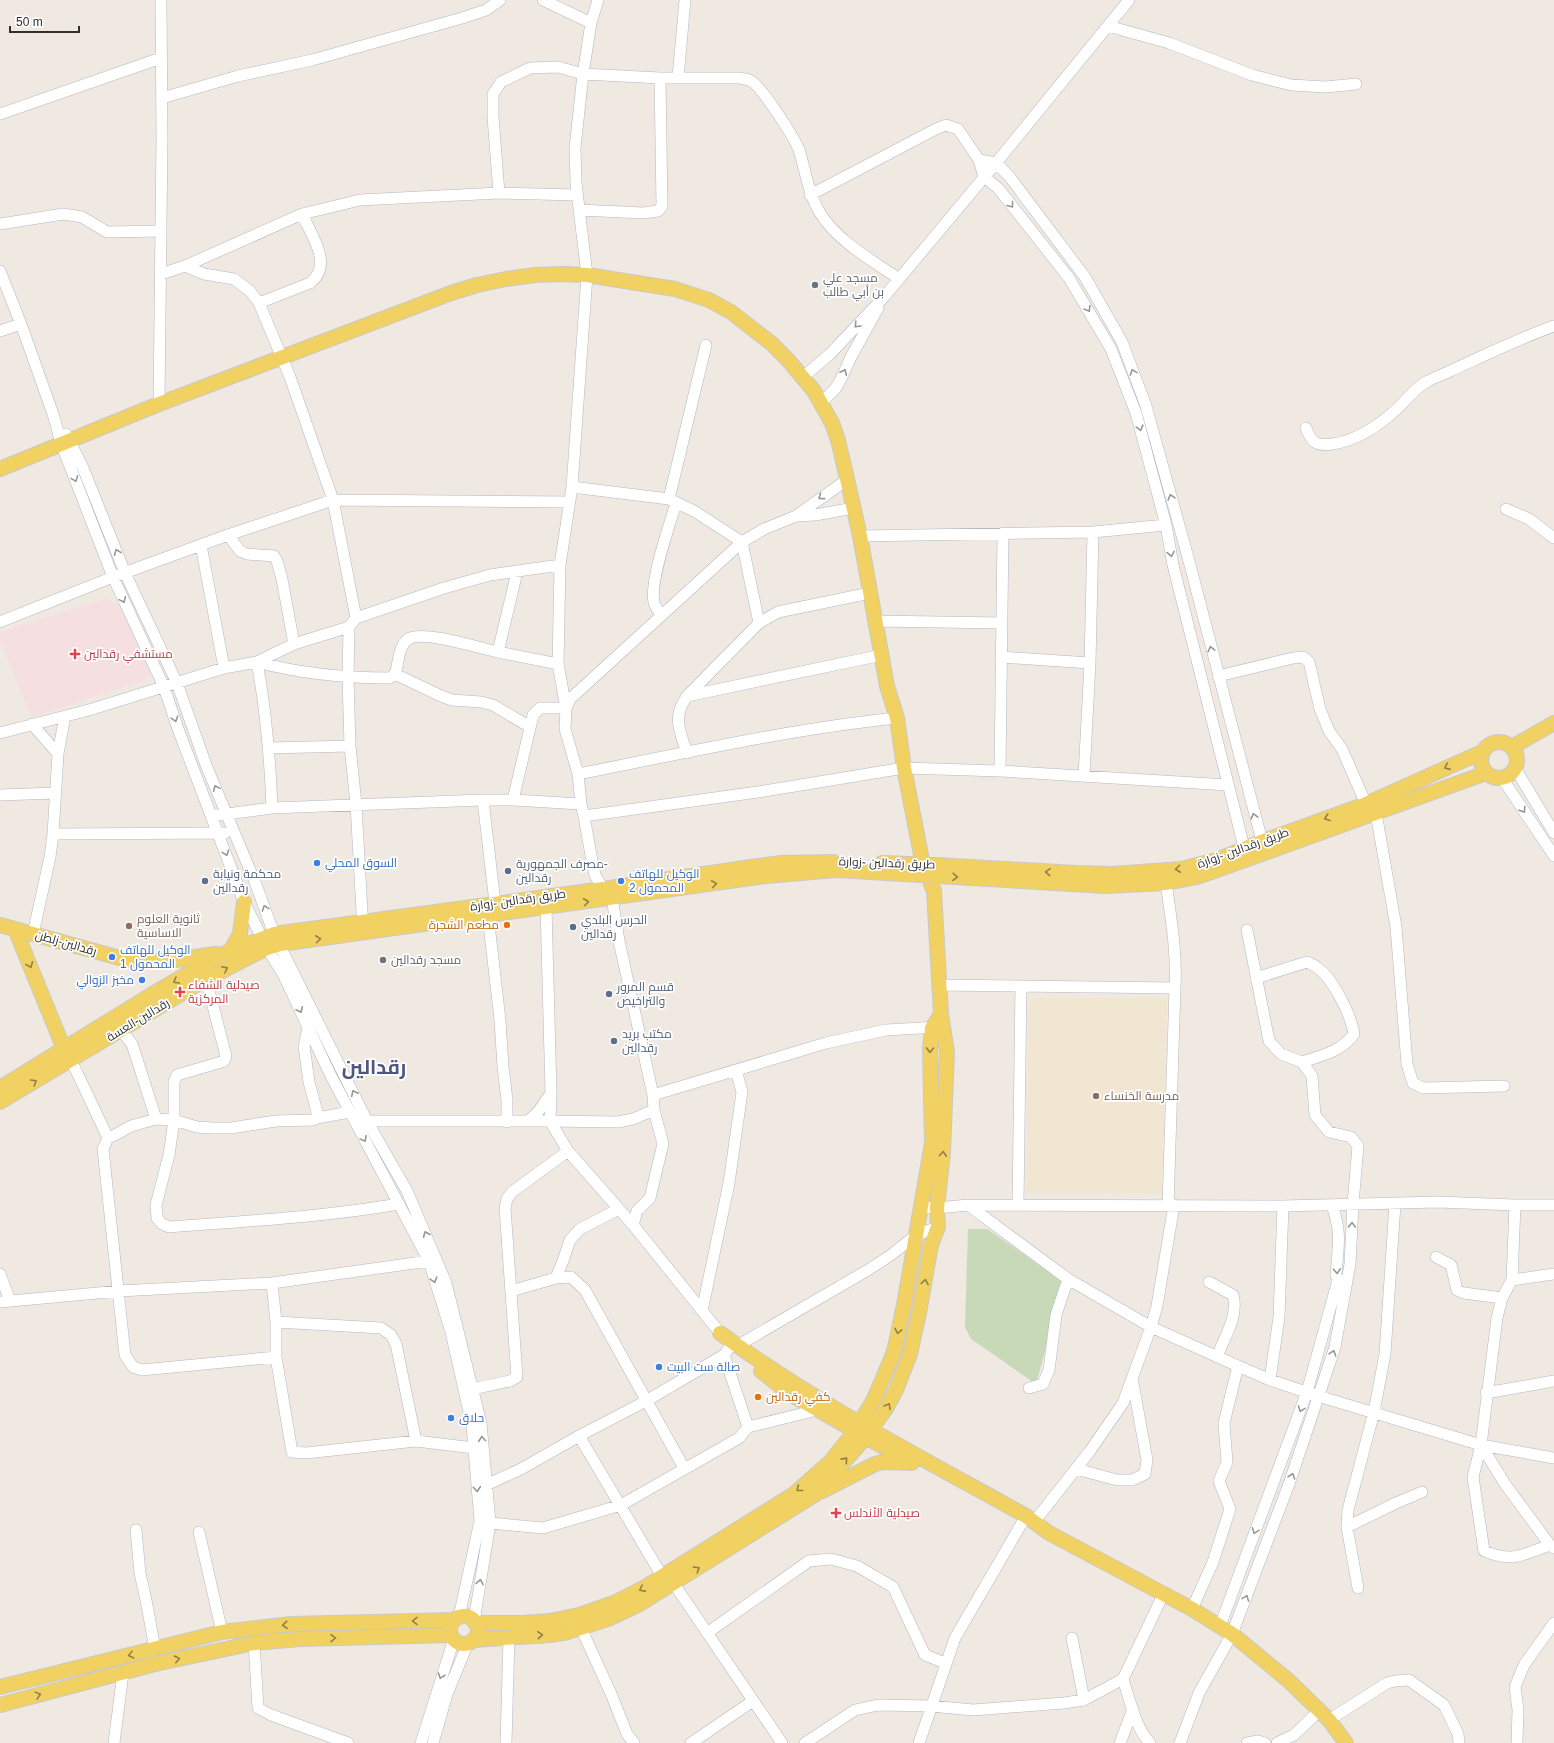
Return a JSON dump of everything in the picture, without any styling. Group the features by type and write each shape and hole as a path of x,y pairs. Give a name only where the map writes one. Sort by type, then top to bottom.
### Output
{"main road":[{"path":"0,469 65,441 159,404 451,293 477,285 534,275 587,275 675,289 709,300 731,312 771,343 803,377 821,404 838,440 860,536 887,686 897,718 904,768 926,870 934,891 939,985 939,1022 947,1052 943,1153 937,1208 938,1227 931,1245 910,1354 896,1390 887,1407 863,1431 842,1447 830,1462 794,1494 668,1580 638,1605 608,1619 580,1622 474,1622"},
{"path":"1512,746 1554,723"},
{"path":"1496,742 1501,742 1512,746 1517,757 1515,768 1508,776 1502,778 1491,776 1486,773 1481,763 1482,752 1486,747 1496,742"},
{"name":"طريق رقدالين -زوارة","path":"926,870 1099,886 1166,883 1197,877 1246,854 1366,804 1482,752"},
{"name":"طريق رقدالين -زوارة","path":"1263,847 1376,813 1486,773"},
{"name":"طريق رقدالين -زوارة","path":"271,941 362,928 495,903 608,894 766,876 836,870 1076,873 1155,872 1198,866 1246,854"},
{"name":"طريق رقدالين -زوارة","path":"362,928 488,916 608,894"},
{"path":"229,951 240,934 244,902"},
{"name":"رقدالين-زلطن","path":"0,924 126,960 138,962 153,963 229,951"},
{"path":"15,929 67,1054"},
{"name":"رقدالين-العسة","path":"0,1088 67,1054 82,1045 151,995 229,951 271,941"},
{"name":"رقدالين-العسة","path":"82,1045 121,1030 271,941"},
{"path":"816,1494 863,1431 894,1352 932,1143 930,1048 939,1022"},
{"name":"رقدالين-العسة","path":"0,1102 67,1054"},
{"path":"720,1333 730,1349 790,1394 834,1419 863,1431 1163,1595 1192,1609 1220,1626 1289,1680 1324,1716 1346,1743"},
{"path":"730,1349 912,1463 1027,1520"},
{"path":"834,1419 842,1433 842,1447"},
{"path":"668,1580 816,1494 875,1464 882,1462 912,1463"},
{"path":"0,1687 222,1632 291,1624 469,1618 474,1622 477,1632 471,1641"},
{"path":"457,1619 450,1627 452,1637 458,1643 509,1637 550,1635 580,1622"},
{"path":"0,1705 198,1654 254,1643 300,1639 452,1637"}],"street":[{"path":"159,404 162,0"},
{"path":"162,98 238,76 312,60 500,0"},
{"path":"543,0 591,23"},
{"path":"598,0 591,23 583,74 575,148 579,210 587,275 572,487 560,565 558,664 566,708 565,729 578,774 581,804 595,875 608,894 654,1110 663,1144 650,1198 637,1211 633,1225"},
{"path":"678,78 685,0"},
{"path":"803,377 830,354 884,297 1129,0"},
{"path":"1108,26 1169,43 1252,75 1291,86 1326,87 1356,84"},
{"path":"0,114 161,58"},
{"path":"499,193 493,117 493,94 501,82 530,68 558,67 583,74 660,78 739,78 750,80 761,90 798,147 806,172 810,195 821,214 838,235 899,279"},
{"path":"579,210 643,213 658,211 662,206 660,78"},
{"path":"810,195 946,125 958,129 979,160 984,177 998,188 1070,278 1111,349 1136,413 1166,525 1173,565 1246,854"},
{"path":"979,160 996,163 1009,176 1085,277 1122,342 1146,406 1189,561 1263,847"},
{"path":"998,188 1009,176"},
{"path":"161,274 185,266 302,214 360,200 375,198 412,198 499,193 578,194"},
{"path":"0,224 63,214 82,217 107,232 161,231"},
{"path":"259,303 310,283 317,278 321,269 320,256 302,214"},
{"path":"185,266 204,274 234,279 250,291 259,303 282,358 333,500 353,622 348,678 350,746 356,804 362,928"},
{"path":"0,271 21,324 54,417 125,573 178,683 206,765 228,814 233,830 255,882 271,941 283,974 308,1028 398,1204 446,1283 481,1423 480,1521 457,1619"},
{"path":"821,404 835,389 840,381 884,297"},
{"path":"0,331 21,324"},
{"path":"1306,428 1310,437 1315,443 1324,445 1342,443 1362,435 1380,424 1412,392 1427,381 1515,341 1554,326"},
{"path":"662,615 654,605 654,580 706,345"},
{"path":"65,441 114,577 164,688 178,729 244,902 271,941 407,1191 432,1260 451,1332 472,1425 474,1448 486,1485 490,1523 474,1622"},
{"path":"566,708 570,699 742,542 764,529 796,516 848,479"},
{"path":"572,487 672,501 694,512 742,542 759,623"},
{"path":"0,622 114,577 228,535 333,500 569,502"},
{"path":"796,516 815,515 854,508"},
{"path":"1506,509 1529,519 1554,538"},
{"path":"860,536 1093,532 1166,525"},
{"path":"1084,776 1090,663 1093,532"},
{"path":"1000,771 1003,533"},
{"path":"228,535 240,551 247,554 274,556 282,579 294,644"},
{"path":"201,545 224,668"},
{"path":"1,731 65,716 164,688 224,668 257,662 294,644 444,588 490,576 560,565"},
{"path":"498,652 517,572"},
{"path":"687,753 680,730 679,710 687,696 759,623 778,612 870,593"},
{"path":"876,621 1001,623"},
{"path":"257,662 289,670 348,678 390,678 395,674 404,643 410,638 415,637 432,638 558,664"},
{"path":"687,696 882,655"},
{"path":"1001,657 1090,663"},
{"path":"1218,676 1293,658 1304,657 1309,662 1320,709 1329,731 1342,749 1366,804"},
{"path":"257,662 264,703 269,748 272,808"},
{"path":"395,674 452,700 481,702 493,705 530,727"},
{"path":"513,800 533,715 540,708 566,708"},
{"path":"33,934 54,834 58,754 65,716"},
{"path":"578,774 846,723 897,718"},
{"path":"32,724 58,754"},
{"path":"269,748 350,746"},
{"path":"584,816 758,792 904,768 1000,771 1228,785"},
{"path":"1515,768 1554,833"},
{"path":"1502,778 1554,856"},
{"path":"0,796 56,793"},
{"path":"212,816 272,808 356,804 482,800 513,800 581,804"},
{"path":"482,800 495,903"},
{"path":"1376,813 1396,927 1407,1064 1413,1083 1423,1088 1504,1086"},
{"path":"54,834 219,834 233,830"},
{"path":"919,1743 945,1663 955,1638 1027,1520 1076,1469 1123,1403 1151,1327 1157,1306 1171,1205 1176,964 1166,883"},
{"path":"546,906 551,1093 550,1121 568,1151 633,1225 720,1333"},
{"path":"488,916 500,1020 507,1100 507,1122"},
{"path":"1180,1743 1199,1694 1232,1634 1289,1484 1335,1347 1348,1281 1358,1146 1351,1137 1329,1132 1315,1115 1312,1076 1302,1062 1281,1054 1269,1040 1247,930"},
{"path":"1256,978 1307,962 1318,968 1330,979 1348,1013 1354,1034 1348,1042 1329,1053 1302,1062"},
{"path":"206,979 226,1056 224,1061 176,1075 174,1082 174,1120 169,1155 156,1206 157,1218 162,1224 169,1227 262,1220 361,1211 398,1204"},
{"path":"939,985 1175,988"},
{"path":"1018,1205 1021,986"},
{"path":"652,1095 826,1043 886,1030 939,1022"},
{"path":"308,1028 304,1046 309,1082 317,1112 317,1118"},
{"path":"121,1030 132,1044 156,1119"},
{"path":"67,1054 108,1138"},
{"path":"702,1311 730,1176 742,1092 736,1070"},
{"path":"528,1121 538,1112 551,1093"},
{"path":"276,1357 142,1370 133,1367 125,1355 103,1156 103,1149 108,1138 131,1126 156,1119 174,1120 197,1127 231,1128 276,1121 314,1120 317,1118 350,1112 368,1121 618,1122 633,1119 654,1110"},
{"path":"472,1389 510,1381 517,1377 505,1208 507,1199 512,1192 568,1151"},
{"path":"921,1207 937,1208 968,1205 1332,1206 1353,1204 1438,1202 1554,1205"},
{"path":"1358,1588 1347,1527 1348,1510 1374,1412 1385,1354 1395,1204"},
{"path":"968,1205 1068,1279 1151,1327 1270,1380 1481,1445 1554,1458"},
{"path":"1481,1445 1505,1484 1552,1547 1514,1558 1499,1557 1484,1551 1473,1477 1481,1445 1486,1393 1497,1318 1502,1298 1512,1280 1515,1205"},
{"path":"1270,1380 1279,1317 1283,1206"},
{"path":"1220,1626 1307,1392 1338,1280 1336,1275 1339,1230 1338,1219 1332,1206"},
{"path":"556,1278 570,1240 580,1229 619,1209"},
{"path":"486,1485 521,1469 579,1436 646,1401 730,1349 868,1270 891,1255 916,1234 938,1227"},
{"path":"1436,1257 1451,1265 1457,1290 1464,1293 1502,1298"},
{"path":"0,1274 5,1301 119,1291 272,1283 432,1260"},
{"path":"1512,1280 1554,1274"},
{"path":"511,1291 556,1278 571,1278 585,1290 684,1468"},
{"path":"1029,1388 1044,1384 1049,1370 1056,1315 1068,1279"},
{"path":"1209,1282 1234,1295 1235,1302 1234,1316 1217,1357"},
{"path":"272,1283 276,1322 276,1357 292,1452 306,1453 416,1441 474,1448"},
{"path":"276,1322 380,1328 391,1335 396,1344 416,1441"},
{"path":"730,1349 748,1427"},
{"path":"1192,1609 1214,1562 1230,1509 1219,1481 1226,1462 1224,1423 1238,1366"},
{"path":"1076,1469 1116,1480 1132,1480 1145,1474 1147,1460 1132,1377"},
{"path":"1486,1393 1554,1381"},
{"path":"490,1523 543,1528 621,1505 739,1438 748,1427 818,1410"},
{"path":"579,1436 668,1580 707,1633 782,1743"},
{"path":"1347,1527 1422,1492"},
{"path":"136,1530 140,1573 155,1649"},
{"path":"199,1532 222,1632"},
{"path":"707,1633 809,1561 831,1558 858,1566 893,1586 926,1655 945,1663"},
{"path":"805,1743 855,1710 878,1705 931,1706 973,1710 1084,1700 1123,1679 1163,1595"},
{"path":"580,1622 627,1734 634,1743"},
{"path":"1517,1743 1518,1710 1515,1687 1524,1665 1554,1623"},
{"path":"421,1743 452,1637"},
{"path":"506,1743 509,1637"},
{"path":"1072,1638 1084,1700"},
{"path":"433,1743 447,1694 471,1641"},
{"path":"254,1643 258,1708 270,1715 348,1743"},
{"path":"114,1743 123,1673"},
{"path":"1123,1679 1133,1709 1145,1737 1150,1743"},
{"path":"1277,1743 1294,1735 1324,1716 1394,1680 1408,1680 1444,1705 1458,1734 1459,1743"},
{"path":"691,1743 753,1701"},
{"path":"1120,1743 1133,1709"},
{"path":"1247,1743 1258,1741 1265,1743"}],"shaded area":[{"name":"مستشفي رقدالين","path":"107,598 122,609 152,668 145,680 32,717 0,641 0,632"},
{"name":"مدرسة الخنساء","path":"1029,998 1167,998 1162,1193 1026,1193"}],"green space":[{"path":"968,1229 987,1229 1064,1282 1036,1384 971,1339 965,1327"}],"place":[{"name":"مسجد علي بن أبي طالب","path":"815,285"},
{"name":"مستشفي رقدالين","path":"75,654"},
{"name":"السوق المحلي","path":"317,863"},
{"name":"مصرف الجمهورية- رقدالين","path":"508,871"},
{"name":"محكمة ونيابة رقدالين","path":"205,881"},
{"name":"الوكيل للهاتف المحمول 2","path":"621,881"},
{"name":"مطعم الشجرة","path":"507,925"},
{"name":"ثانوية العلوم الاساسية","path":"129,926"},
{"name":"الحرس البلدي رقدالين","path":"573,927"},
{"name":"الوكيل للهاتف المحمول 1","path":"112,957"},
{"name":"مسجد رقدالين","path":"383,960"},
{"name":"مخبز الزوالي","path":"142,980"},
{"name":"صيدلية الشفاء المركزية","path":"180,992"},
{"name":"قسم المرور والتراخيص","path":"609,994"},
{"name":"مكتب بريد رقدالين","path":"614,1041"},
{"name":"مدرسة الخنساء","path":"1096,1096"},
{"name":"صالة ست البيت","path":"659,1367"},
{"name":"كفي رقدالين","path":"758,1397"},
{"name":"حلاق","path":"451,1418"},
{"name":"صيدلية الأندلس","path":"836,1513"}],"district":[{"name":"رقدالين","path":"374,1067"}]}
